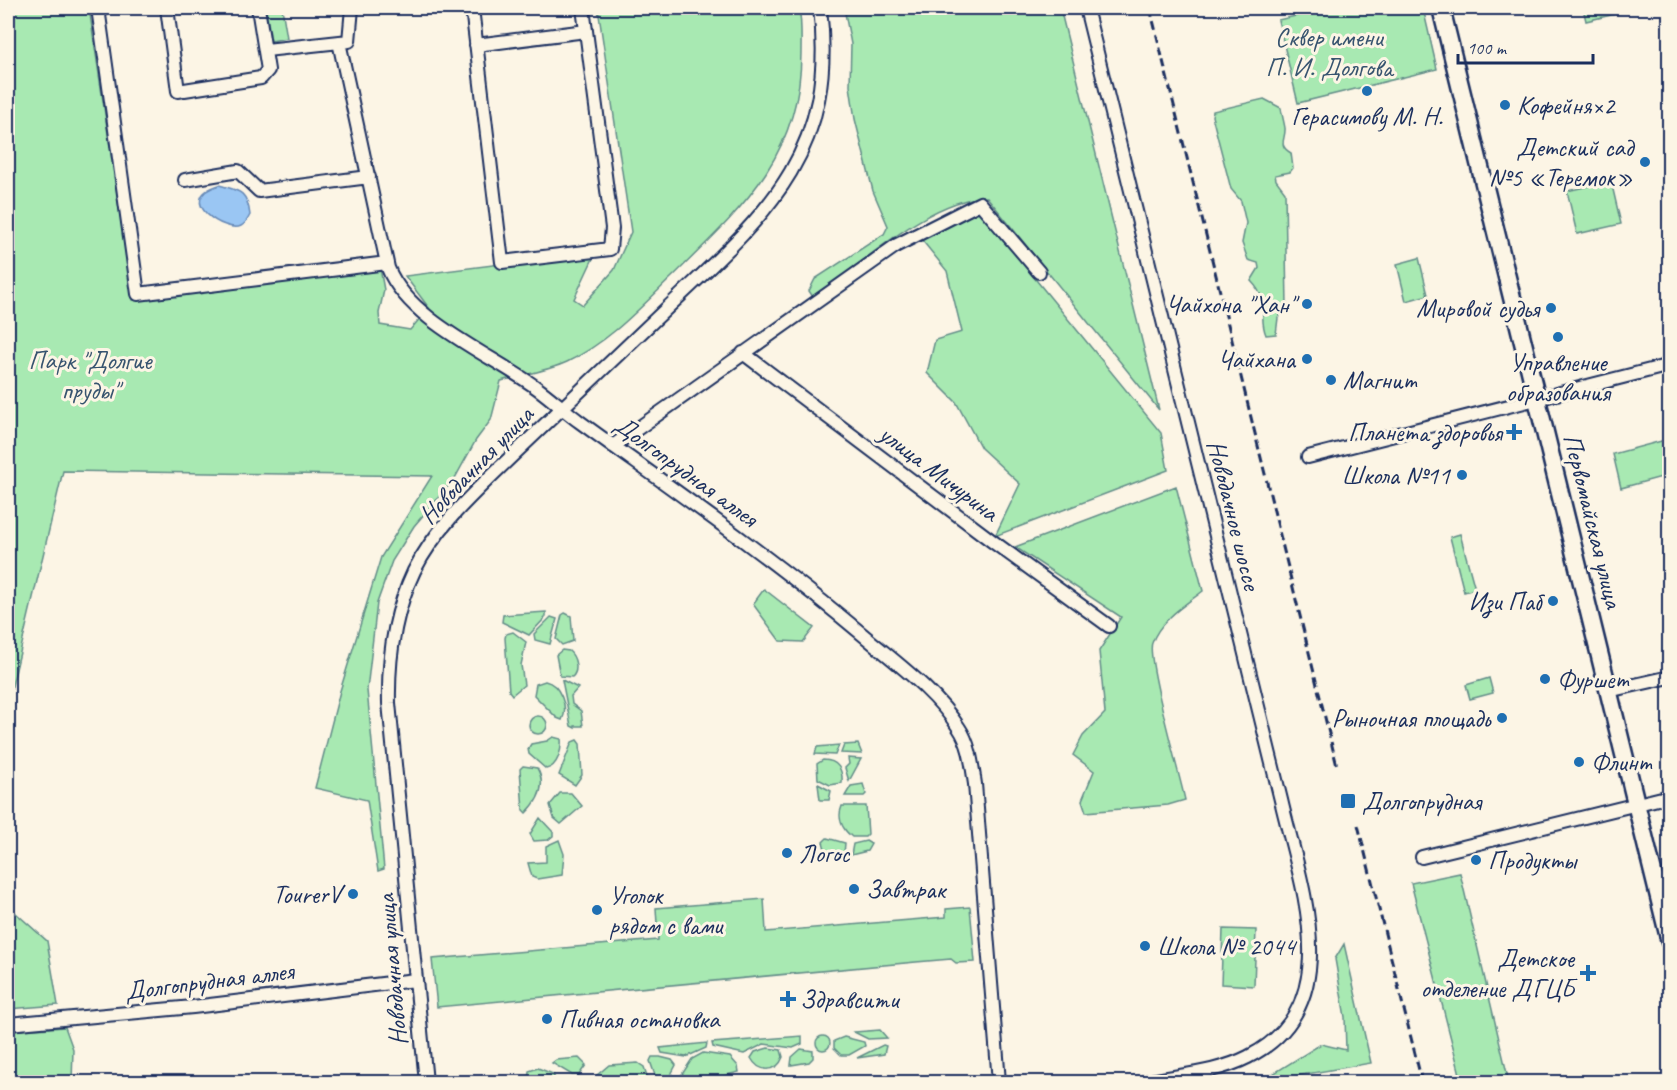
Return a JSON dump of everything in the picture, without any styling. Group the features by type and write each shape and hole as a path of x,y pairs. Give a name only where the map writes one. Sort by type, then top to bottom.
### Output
{"main road":[{"name":"Первомайская улица","path":"1441,8 1670,942"}],"street":[{"path":"98,8 138,294 388,265"},
{"path":"167,8 178,91 261,78 268,70 258,8"},
{"path":"266,50 349,41 352,8"},
{"path":"472,8 502,262 604,254 610,249 612,228 583,8"},
{"name":"Новодачная улица","path":"426,1083 390,729 389,677 396,623 415,570 447,522 731,248 759,219 782,189 808,140 819,102 823,68 820,8"},
{"name":"Новодачное шоссе","path":"1086,8 1281,800 1310,930 1311,963 1305,992 1282,1030 1271,1042 1247,1058 1165,1080 1145,1083"},
{"path":"476,45 586,31"},
{"name":"Долгопрудная аллея","path":"339,42 388,265 395,284 415,308 537,388 613,446 734,532 900,667 953,719 964,737 975,784 999,1083"},
{"path":"185,180 238,171 259,190 369,177"},
{"path":"613,446 897,245 980,204 1039,272"},
{"name":"улица Мичурина","path":"743,353 992,541 1109,626"},
{"path":"1308,457 1670,365"},
{"path":"1608,692 1670,677"},
{"path":"1422,857 1670,796"},
{"name":"Долгопрудная аллея","path":"8,1024 193,1007 415,980"}],"green space":[{"name":"Парк \"Долгие пруды\"","path":"8,8 89,8 133,300 380,268 384,290 379,313 380,325 410,330 429,308 405,276 596,252 574,299 583,305 614,270 631,232 598,8 799,8 801,53 798,89 791,122 762,178 721,228 648,301 610,335 567,362 501,381 491,420 476,440 455,478 414,526 392,561 377,603 367,690 384,869 378,871 367,800 315,788 340,691 381,557 432,476 63,471 8,703"},
{"path":"282,8 287,38 271,41 266,9"},
{"path":"844,8 1060,8 1159,410 987,197 964,201 941,209 918,221 813,297 809,291 815,279 884,234 888,226 873,191 855,119 850,86 851,44"},
{"name":"Сквер имени П. И. Долгова","path":"1331,8 1423,8 1437,69 1298,103 1278,20"},
{"path":"1583,8 1640,8 1586,21"},
{"path":"1264,99 1281,108 1285,128 1283,144 1291,153 1293,168 1290,172 1275,175 1285,192 1287,307 1278,318 1276,334 1266,335 1263,302 1251,281 1259,268 1258,263 1248,260 1242,243 1246,223 1241,201 1231,189 1212,116 1213,111"},
{"path":"1611,181 1621,224 1577,234 1567,191"},
{"path":"979,210 1161,433 1168,470 995,536 1020,484 981,448 956,402 927,373 935,340 962,332 947,271 921,239"},
{"path":"1419,258 1428,295 1406,301 1397,264"},
{"path":"1669,439 1669,475 1621,488 1613,454"},
{"path":"1176,486 1203,591 1161,627 1152,643 1151,653 1158,692 1185,800 1168,805 1086,812 1082,800 1094,771 1073,755 1083,736 1105,713 1099,651 1121,617 1015,547"},
{"path":"1460,534 1475,589 1464,592 1450,537"},
{"path":"764,589 814,628 803,642 780,641 753,604"},
{"path":"546,612 546,617 529,635 502,622 503,615"},
{"path":"565,613 571,616 573,641 562,645 556,639 562,615"},
{"path":"551,617 557,619 550,644 535,640 534,634"},
{"path":"513,632 526,642 521,665 524,685 512,695 509,691 505,638 506,634"},
{"path":"562,650 569,651 575,660 576,668 572,677 560,676 556,655"},
{"path":"1489,678 1493,693 1470,699 1466,685"},
{"path":"562,680 578,688 571,696 572,704 581,711 583,726 575,726 575,728 571,726"},
{"path":"545,681 555,687 562,697 564,715 562,720 557,718 534,695 536,684"},
{"path":"534,716 542,716 547,721 545,732 534,734 529,729 529,721"},
{"path":"553,737 561,739 561,748 554,765 546,769 529,754 528,749 531,744 547,741"},
{"path":"577,740 580,744 582,775 575,785 559,775 572,742"},
{"path":"858,744 862,754 841,753 844,745"},
{"path":"839,745 835,755 815,754 817,747"},
{"path":"848,758 861,759 849,781 845,768 849,764"},
{"path":"823,760 836,764 842,774 842,783 830,785 818,779 817,764"},
{"path":"523,766 537,768 541,781 540,792 526,813 523,810 520,769"},
{"path":"818,784 831,791 829,800 820,800"},
{"path":"863,784 866,794 864,796 845,796 851,786"},
{"path":"560,793 571,793 582,806 561,824 554,818 550,805"},
{"path":"842,806 866,806 868,834 865,837 852,837 846,830 840,819"},
{"path":"540,818 553,832 553,836 548,840 534,841 530,834"},
{"path":"827,838 845,843 844,854 833,856 826,852 823,842"},
{"path":"559,840 564,854 562,875 537,879 532,877 528,863 546,862 546,846"},
{"path":"866,841 871,844 867,851 851,855 853,844"},
{"path":"1460,873 1509,1082 1462,1082 1411,883"},
{"path":"764,899 766,932 946,917 946,909 970,907 975,962 956,963 951,959 437,1007 432,959 658,940 656,908"},
{"path":"8,906 47,941 58,1005 8,1009"},
{"path":"1223,929 1256,930 1254,986 1221,984"},
{"path":"1344,944 1371,1063 1260,1082 1321,1044 1346,1050 1345,1017 1335,959"},
{"path":"65,1027 73,1049 72,1082 46,1082 44,1076 20,1080 11,1075 12,1066 8,1058 8,1031"},
{"path":"880,1030 887,1038 868,1039 854,1032"},
{"path":"802,1036 802,1044 793,1048 764,1044 744,1054 713,1047 712,1043"},
{"path":"823,1036 828,1038 830,1043 828,1048 823,1050 818,1048 816,1043 818,1038"},
{"path":"844,1037 864,1042 865,1046 849,1055 841,1055 834,1048 834,1041"},
{"path":"707,1043 706,1048 686,1057 662,1053 660,1048"},
{"path":"883,1045 886,1046 884,1054 857,1058"},
{"path":"768,1048 781,1050 783,1057 777,1066 768,1069 754,1063 751,1058 755,1052"},
{"path":"801,1049 813,1051 813,1058 809,1062 791,1065 792,1057"},
{"path":"703,1053 730,1057 738,1066 739,1072 699,1082 677,1082 692,1059"},
{"path":"652,1057 672,1060 676,1065 667,1082 657,1081 650,1061"},
{"path":"579,1058 586,1065 579,1075 572,1075 552,1063 556,1060"},
{"path":"638,1063 644,1067 649,1082 589,1082 609,1065"},
{"path":"538,1068 553,1074 556,1082 528,1082 529,1071"}],"water":[{"path":"219,185 241,193 247,201 250,215 241,226 225,225 207,214 202,207 201,199 206,191"}],"railway":[{"path":"1150,8 1337,766"},
{"path":"1358,825 1422,1082"}],"place":[{"name":"Герасимову М. Н.","path":"1367,91"},
{"name":"Кофейня×2","path":"1505,105"},
{"name":"Детский сад №5 «Теремок»","path":"1645,162"},
{"name":"Чайхона \"Хан\"","path":"1307,304"},
{"name":"Мировой судья","path":"1551,308"},
{"name":"Управление образования","path":"1558,337"},
{"name":"Чайхана","path":"1307,359"},
{"name":"Магнит","path":"1331,380"},
{"name":"Планета здоровья","path":"1514,432"},
{"name":"Школа №11","path":"1462,475"},
{"name":"Изи Паб","path":"1553,601"},
{"name":"Фуршет","path":"1545,679"},
{"name":"Рыночная площадь","path":"1502,718"},
{"name":"Флинт","path":"1579,762"},
{"name":"Долгопрудная","path":"1348,801"},
{"name":"Логос","path":"787,853"},
{"name":"Продукты","path":"1476,860"},
{"name":"Завтрак","path":"854,889"},
{"name":"TourerV","path":"353,894"},
{"name":"Уголок рядом с вами","path":"597,910"},
{"name":"Школа № 2044","path":"1145,946"},
{"name":"Детское отделение ДГЦБ","path":"1588,973"},
{"name":"Здравсити","path":"788,999"},
{"name":"Пивная остановка","path":"547,1019"}]}
